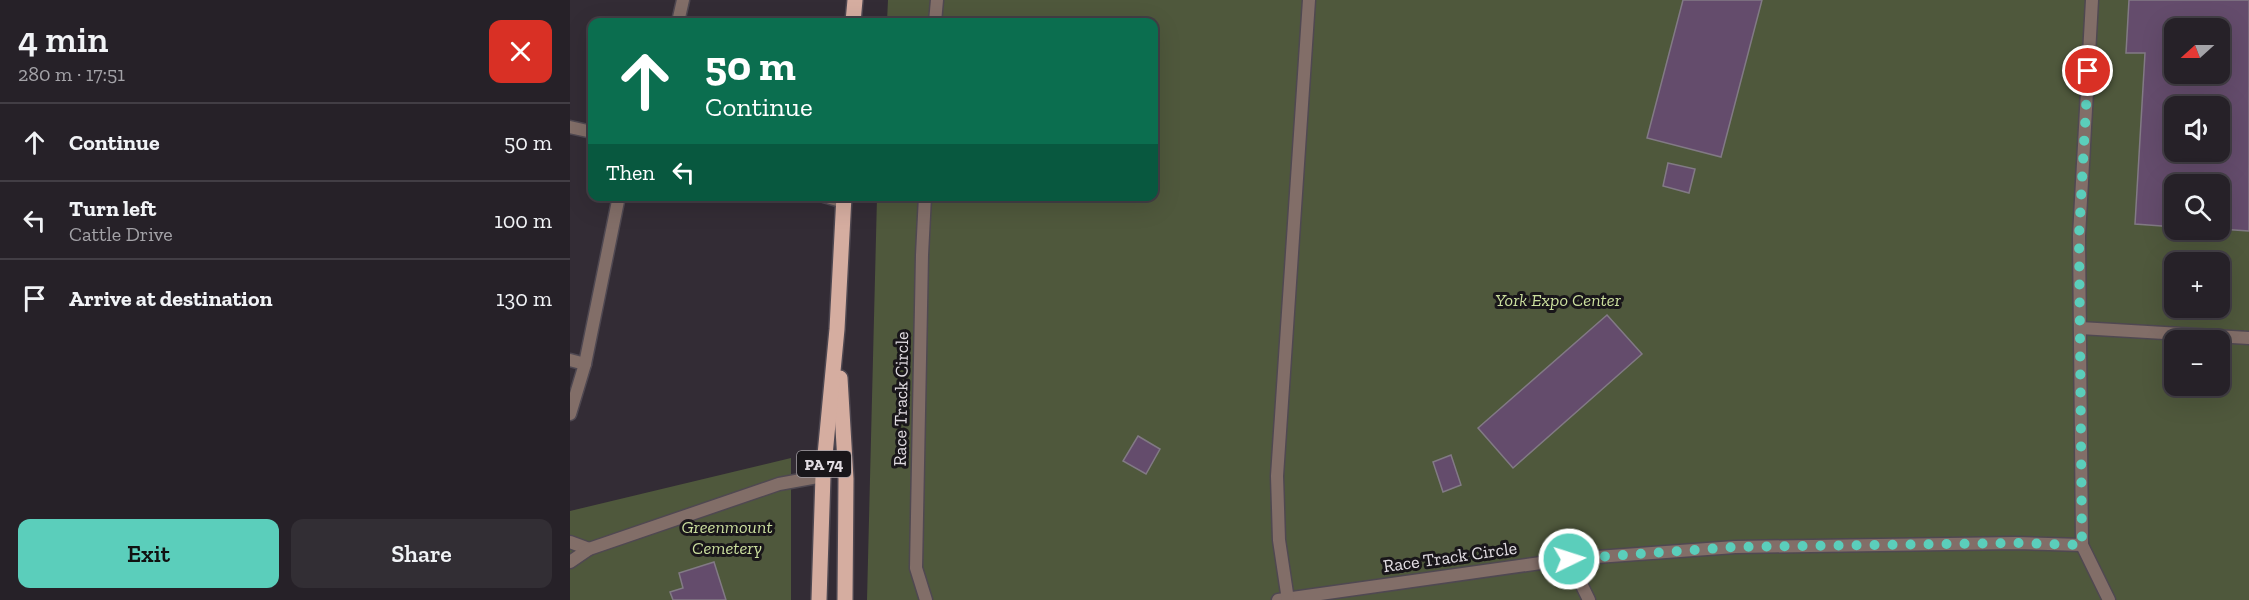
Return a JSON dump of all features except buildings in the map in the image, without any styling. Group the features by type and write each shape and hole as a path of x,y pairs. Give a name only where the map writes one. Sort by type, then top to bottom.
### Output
{"main road":[{"path":"853,18 855,0"},
{"name":"PA 74","path":"819,600 823,476 837,329 844,201"},
{"name":"PA 74","path":"837,329 846,480 845,600"}],"street":[{"path":"679,18 683,0"},
{"path":"935,18 937,0"},
{"path":"1285,600 1279,540 1277,476 1309,0"},
{"path":"2092,0 2079,236 2082,545 2109,600"},
{"path":"570,127 588,131"},
{"path":"570,414 585,364 618,201"},
{"name":"Race Track Circle","path":"925,201 916,568 926,600"},
{"path":"2080,328 2249,338"},
{"path":"570,360 585,364"},
{"path":"570,561 589,549 779,484 823,476"},
{"path":"570,542 589,549"},
{"name":"Race Track Circle","path":"1285,600 1569,559 1735,547 2005,543 2082,545"},
{"path":"1569,559 1589,600"}],"green space":[{"name":"York Expo Center","path":"888,0 2249,0 2249,600 867,600 877,201 1158,201 1158,18 887,18"},
{"name":"Greenmount Cemetery","path":"791,458 791,600 570,600 570,511"}],"route":[{"path":"1569,559 1735,547 2016,543 2082,545 2079,236 2088,71"}]}
